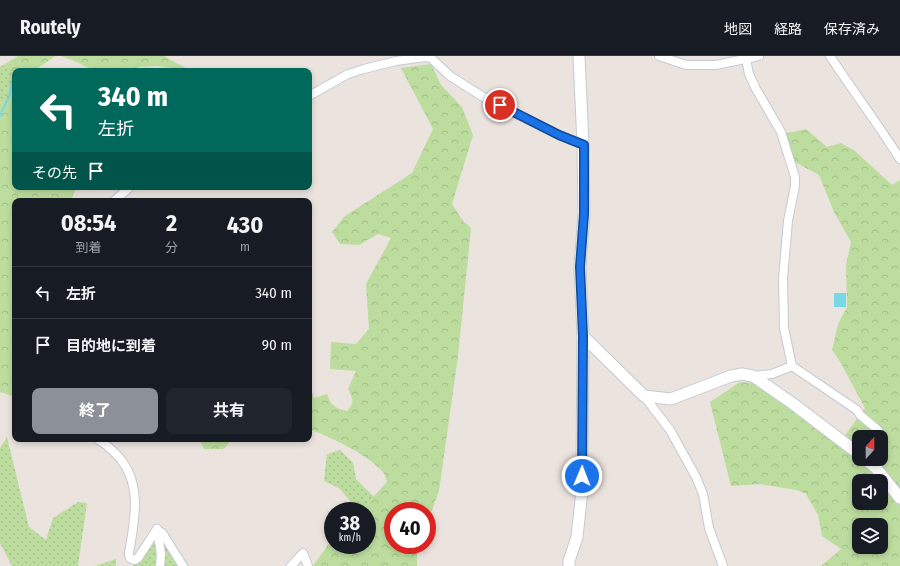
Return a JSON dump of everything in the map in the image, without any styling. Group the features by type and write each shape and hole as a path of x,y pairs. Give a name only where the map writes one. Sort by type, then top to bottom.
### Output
{"street":[{"path":"569,566 569,561 577,537 581,500 583,336 580,267 584,214 584,145 579,56"},
{"path":"659,56 686,65 716,65 759,56"},
{"path":"830,56 852,90 878,124 900,159"},
{"path":"312,94 348,74 364,69 396,61 425,57 431,58 450,76 488,100 559,135 584,145"},
{"path":"746,59 749,74 756,89 781,132 796,177 788,221 782,278 784,328 792,366 857,410 860,415 878,430"},
{"path":"117,198 127,190"},
{"path":"583,336 644,396 670,430 696,477 703,494 709,528 723,566"},
{"path":"644,396 671,399 731,376 742,374 753,376 772,374 792,366"},
{"path":"753,376 792,403 852,449"},
{"path":"103,442 119,457 126,466 134,486 134,523 129,553 129,557 131,559 135,560 138,558 156,529"},
{"path":"874,466 900,498"},
{"path":"156,529 161,554 160,566"},
{"path":"156,529 163,534 183,566"},
{"path":"291,566 303,553 308,566"}],"green space":[{"path":"18,56 55,56 38,68 12,68 12,73 5,64"},
{"path":"61,56 164,56 186,68 157,66 138,68 88,68"},
{"path":"5,64 12,72 12,82 0,104 0,67"},
{"path":"431,64 441,85 462,107 473,135 452,204 463,221 471,228 458,356 439,491 435,502 384,502 384,554 417,554 417,566 313,566 324,551 324,554 376,554 376,502 368,502 387,482 383,472 367,458 349,447 312,430 312,393 314,398 327,394 334,406 339,409 347,411 352,403 352,398 348,389 356,371 330,369 331,342 356,344 369,329 366,284 391,238 378,234 359,245 340,244 332,232 345,216 412,173 433,129 401,68"},
{"path":"12,80 12,190 76,190 72,198 12,198 12,396 0,392 0,104"},
{"path":"806,129 827,147 841,143 855,151 892,185 900,180 900,566 821,566 841,549 822,536 818,515 806,494 797,490 759,484 731,486 710,402 740,382 755,383 840,442 865,408 838,358 832,350 838,324 847,307 846,265 851,242 834,212 819,175 791,160 778,135"},
{"path":"7,437 29,527 46,540 53,518 78,502 87,503 78,566 12,566 0,543 0,448"},
{"path":"200,442 230,442 224,449 204,449"},
{"path":"340,450 353,463 356,479 374,497 370,502 351,502 339,488 324,481 327,454"},
{"path":"157,529 178,566 133,566"},
{"path":"116,559 116,566 95,566"}],"water":[{"path":"834,293 846,293 846,307 834,307"}],"waterway":[{"path":"0,116 10,94 12,81"}],"route":[{"path":"500,105 559,135 584,145 584,214 580,267 583,336 581,428 582,476"}]}
